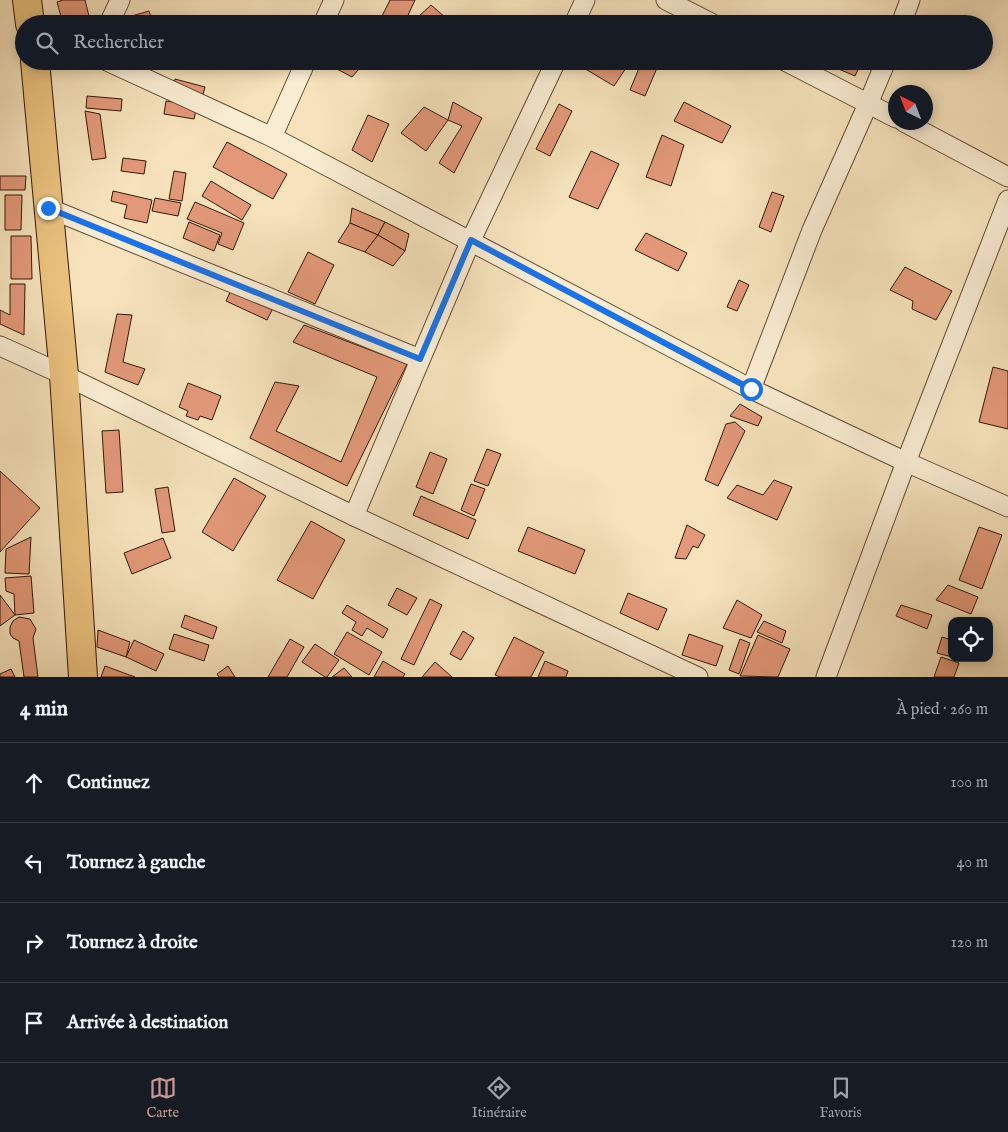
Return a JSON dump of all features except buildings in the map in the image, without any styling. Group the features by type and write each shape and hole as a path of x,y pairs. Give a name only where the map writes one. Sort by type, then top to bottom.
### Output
{"main road":[{"path":"27,0 29,15"},
{"path":"36,70 64,375 82,677"}],"street":[{"path":"113,15 120,0"},
{"path":"327,15 334,0"},
{"path":"578,15 585,0"},
{"path":"666,0 695,15"},
{"path":"904,15 910,0"},
{"path":"127,70 272,137 751,389 906,462 1008,507"},
{"path":"272,137 302,70"},
{"path":"354,516 471,240 552,70"},
{"path":"802,70 888,114"},
{"path":"751,389 812,230 882,70"},
{"path":"919,130 1008,177"},
{"path":"826,677 906,462 1008,200"},
{"path":"48,208 420,359"},
{"path":"0,346 64,375 354,516 698,677"}],"route":[{"path":"48,208 420,359 471,240 751,389"}]}
